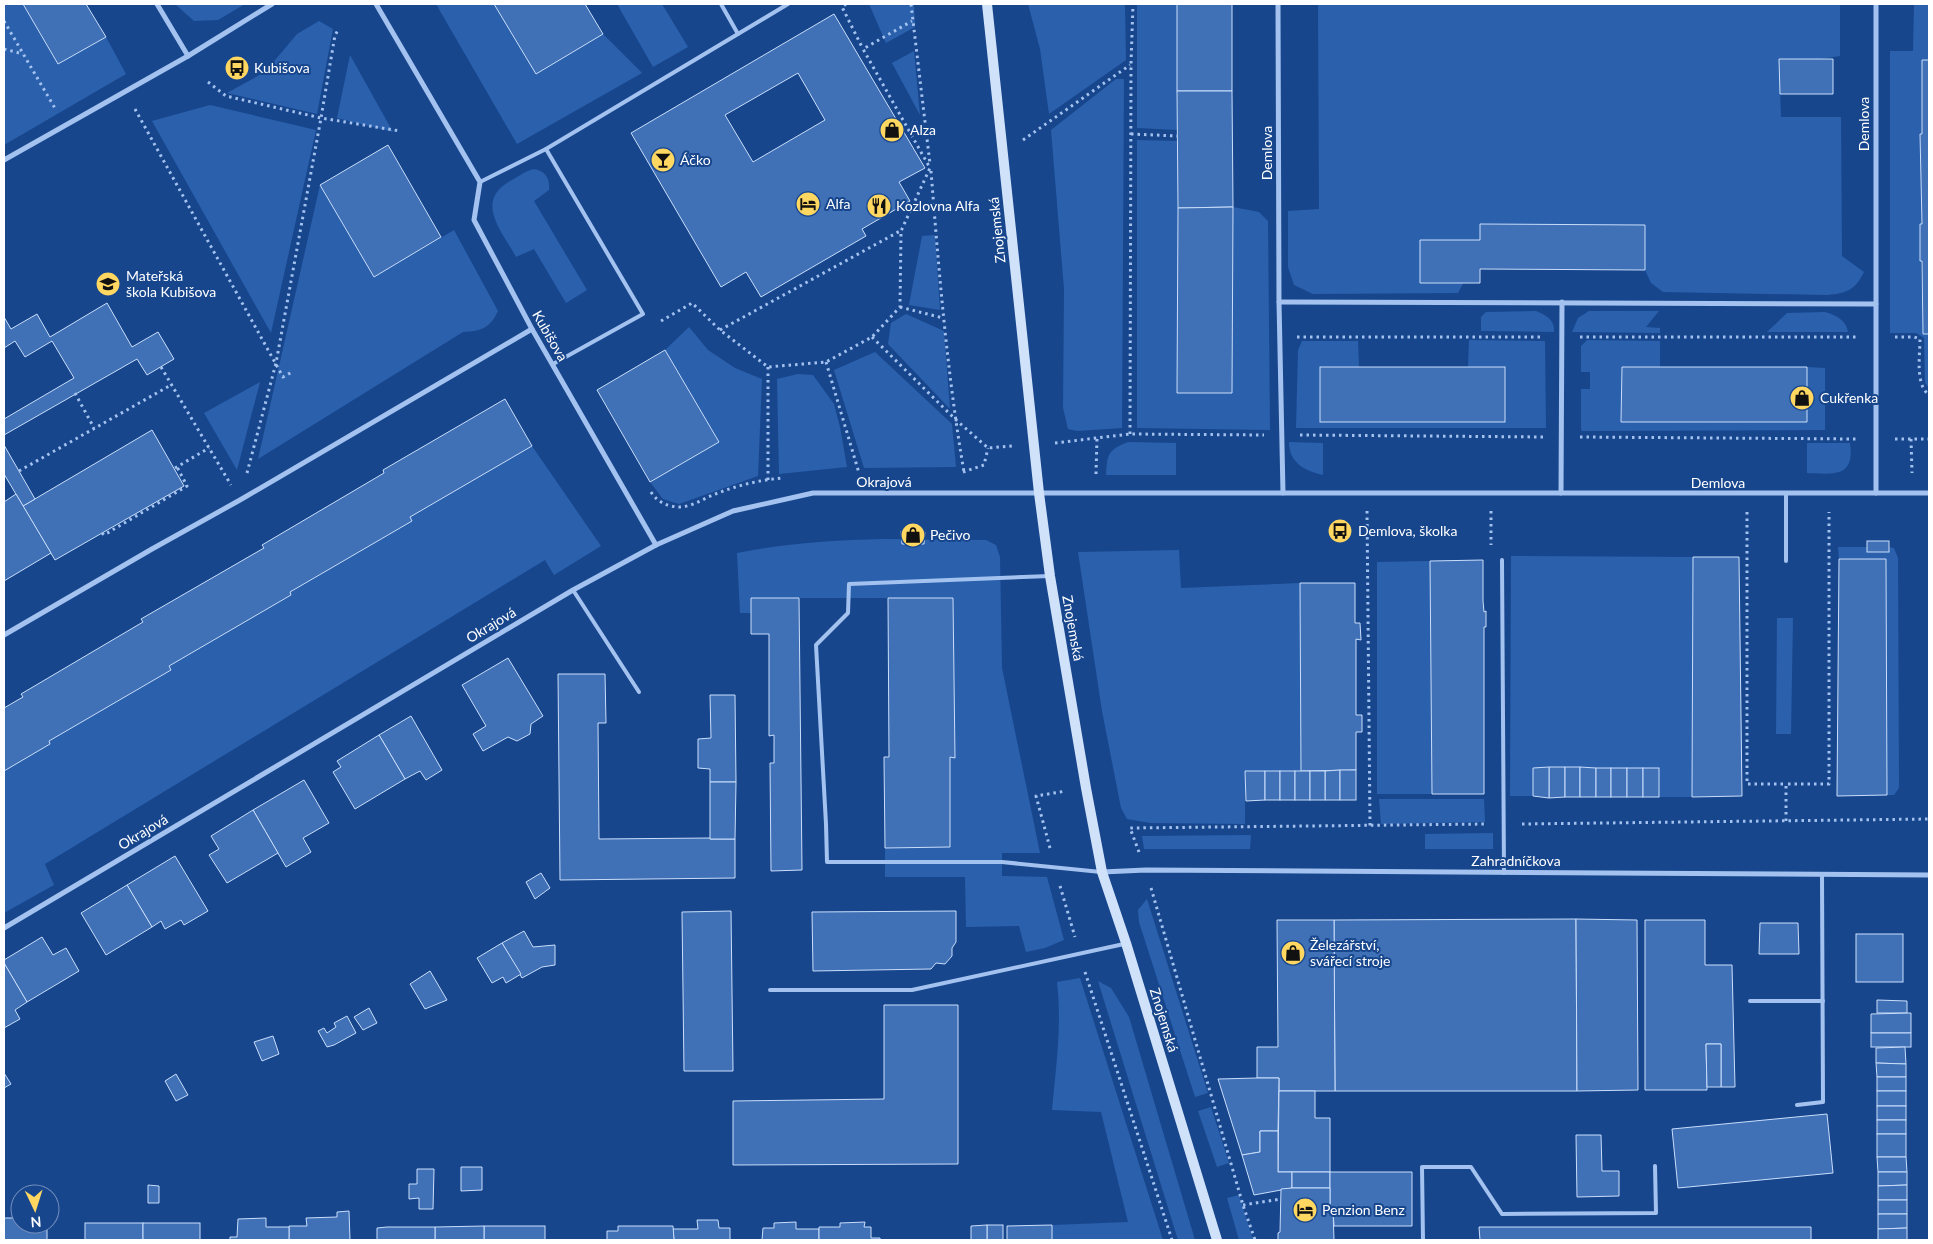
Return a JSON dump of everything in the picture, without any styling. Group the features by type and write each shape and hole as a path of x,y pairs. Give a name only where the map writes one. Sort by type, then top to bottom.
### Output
{"street":[{"path":"157,4 188,56"},
{"path":"4,160 188,56 272,4"},
{"path":"376,4 480,182"},
{"name":"Znojemská","path":"987,4 1039,493 1050,576 1086,788 1102,872 1126,943 1217,1240"},
{"name":"Demlova","path":"1278,4 1279,302 1283,493"},
{"name":"Demlova","path":"1876,4 1876,493"},
{"name":"Kubišova","path":"480,182 474,220 532,329 656,545"},
{"path":"1279,302 1876,304"},
{"path":"1560,493 1562,302"},
{"path":"4,635 152,548 240,500 532,329"},
{"name":"Okrajová","path":"4,928 573,590 656,545 733,511 813,493 1039,493"},
{"name":"Demlova","path":"1039,493 1929,493"},
{"name":"Zahradníčkova","path":"1102,872 1146,870 1929,875"}],"lane":[{"path":"721,4 738,34"},
{"path":"480,182 546,149 788,4"},
{"path":"546,149 643,314 553,364"},
{"path":"1786,494 1786,561"},
{"path":"1502,560 1504,872"},
{"path":"1050,576 849,584 848,613 816,645 827,862 1002,862 1102,872"},
{"path":"573,590 640,692"},
{"path":"1796,1105 1823,1102 1822,875"},
{"path":"770,990 912,990 1126,943"},
{"path":"1750,1001 1823,1001"},
{"path":"1423,1240 1422,1167 1471,1167 1502,1214 1656,1213 1655,1166"}],"path":[{"path":"846,4 842,7 930,168"},
{"path":"911,4 930,168 943,318 955,419 964,472"},
{"path":"1130,434 1130,134 1133,4"},
{"path":"4,21 65,125"},
{"path":"864,49 912,21"},
{"path":"240,500 276,363 335,35 340,28"},
{"path":"4,49 23,54"},
{"path":"1003,154 1131,64"},
{"path":"208,82 226,96 321,118 400,130"},
{"path":"125,91 283,377 292,372"},
{"path":"1130,134 1178,136"},
{"path":"658,322 692,303 720,330 768,367 826,362 872,337 900,306 901,231 930,168"},
{"path":"720,330 901,231"},
{"path":"900,306 943,318"},
{"path":"872,337 955,419 988,448 1034,445 1130,434 1929,439"},
{"path":"1280,337 1914,337 1920,339 1920,379 1925,392 1929,395"},
{"path":"826,362 865,493"},
{"path":"161,367 240,500"},
{"path":"768,367 768,502"},
{"path":"19,471 171,385"},
{"path":"75,394 94,428"},
{"path":"1095,492 1097,438"},
{"path":"1910,439 1912,493"},
{"path":"102,532 104,535 187,486 176,468 209,448"},
{"path":"954,472 964,472 984,466 988,448"},
{"path":"850,473 868,472"},
{"path":"650,491 662,503 681,507 744,484 787,477"},
{"path":"1367,493 1370,826"},
{"path":"1491,493 1491,549"},
{"path":"1747,494 1748,784 1830,784 1829,494"},
{"path":"1786,784 1786,821"},
{"path":"1086,788 1036,796 1080,954 1172,1240"},
{"path":"1255,1240 1243,1205 1146,870 1130,828 1929,819"},
{"path":"1243,1205 1281,1199"}],"shaded area":[{"path":"4,4 23,4 58,64 106,37 126,74 4,145"},
{"path":"175,4 245,4 218,20 194,21"},
{"path":"436,4 494,4 536,74 603,34 642,73 517,144"},
{"path":"617,4 662,4 688,47 653,67"},
{"path":"869,4 914,4 915,27 886,43"},
{"path":"1028,4 1125,4 1126,60 1049,114 1040,49"},
{"path":"1137,4 1177,4 1177,130 1137,128"},
{"path":"1318,4 1840,4 1840,56 1820,59 1779,59 1781,117 1841,117 1842,256 1864,272 1850,290 1828,295 1663,292 1651,283 1645,270 1645,225 1480,224 1480,240 1420,240 1420,282 1464,282 1458,293 1313,294 1294,285 1288,267 1288,211 1319,209"},
{"path":"1914,4 1929,4 1929,60 1922,60 1922,134 1920,134 1922,224 1920,225 1923,334 1929,334 1929,388 1925,383 1924,338 1916,333 1890,333 1890,51 1913,51"},
{"path":"319,21 333,29 317,114 227,93 265,72 297,34"},
{"path":"914,51 920,115 892,63"},
{"path":"350,55 393,132 337,118"},
{"path":"1116,79 1124,79 1122,428 1077,431 1068,429 1063,408 1064,289 1051,130"},
{"path":"210,105 316,130 271,333 152,121"},
{"path":"1137,140 1178,141 1178,393 1232,393 1233,207 1259,212 1268,221 1270,430 1137,428"},
{"path":"534,169 542,172 548,179 549,190 534,201 587,290 566,303 534,249 516,257 494,217 492,207 499,189"},
{"path":"320,185 374,277 454,230 498,311 485,328 463,332 258,459"},
{"path":"935,235 940,310 909,305 922,236"},
{"path":"1536,311 1549,318 1553,324 1554,332 1481,331 1481,317 1486,312"},
{"path":"1589,311 1659,311 1646,327 1660,328 1660,333 1572,332 1578,318"},
{"path":"1825,312 1840,319 1845,324 1848,332 1767,332 1787,313"},
{"path":"906,314 944,331 950,409 888,344 891,323"},
{"path":"689,327 708,350 735,368 762,379 758,476 679,504 663,499 650,482 719,442 665,350"},
{"path":"1469,340 1545,341 1546,428 1296,428 1298,350 1302,341 1358,341 1359,367 1320,367 1320,422 1505,422 1505,367 1468,367"},
{"path":"1587,340 1660,341 1660,367 1622,367 1621,422 1806,422 1807,367 1825,368 1825,430 1582,431 1581,389 1590,389 1590,372 1581,372 1581,346"},
{"path":"875,352 952,424 956,467 864,468 834,370"},
{"path":"798,374 813,375 834,404 847,467 779,474 777,379"},
{"path":"260,382 237,470 204,413"},
{"path":"1128,442 1176,443 1176,475 1106,475 1110,454 1116,448"},
{"path":"1289,442 1323,443 1323,475 1299,465 1292,455"},
{"path":"1807,443 1850,443 1851,454 1849,463 1840,472 1826,474 1807,473"},
{"path":"532,446 601,546 554,575 545,560 45,864 54,885 4,913 4,771 50,744 49,741 171,670 169,666 291,595 290,592 412,521 410,517"},
{"path":"884,539 986,540 996,545 1000,557 1002,668 1040,853 1002,853 1002,876 1047,877 1064,940 1045,948 1026,952 1019,926 966,927 965,877 885,877 885,848 950,847 950,757 955,757 953,598 751,598 751,613 740,613 737,553 810,543"},
{"path":"1838,547 1894,548 1898,558 1899,788 1894,795 1887,795 1886,559 1839,559"},
{"path":"1179,550 1181,588 1300,583 1301,771 1245,771 1245,824 1150,823 1127,819 1121,808 1102,711 1078,552"},
{"path":"1511,556 1693,557 1692,797 1659,797 1659,768 1533,768 1533,796 1510,796"},
{"path":"1430,561 1432,794 1377,794 1377,562"},
{"path":"1777,618 1793,618 1791,734 1776,734"},
{"path":"1379,799 1484,799 1485,822 1381,824"},
{"path":"1493,833 1493,849 1425,849 1425,834"},
{"path":"1251,835 1250,849 1144,849 1142,836"},
{"path":"1147,899 1208,1093 1195,1097 1139,922 1138,910"},
{"path":"1080,978 1163,1240 1052,1240 1052,1225 1128,1222 1101,1112 1052,1110 1059,1030 1057,982"},
{"path":"1098,981 1111,988 1129,1017 1195,1240 1178,1240"},
{"path":"1211,1107 1229,1163 1217,1167 1198,1111"},
{"path":"1239,1195 1253,1240 1239,1240 1227,1198"}],"building":[{"path":"23,4 86,4 106,37 58,64"},
{"path":"494,4 585,4 603,34 536,74"},
{"path":"1177,4 1232,4 1232,91 1177,91"},
{"path":"834,14 925,168 899,182 910,201 862,229 866,236 761,297 746,272 721,287 631,133","holes":["798,73 825,120 753,162 725,115"]},
{"path":"1779,59 1833,59 1833,94 1780,94"},
{"path":"1922,60 1929,60 1929,334 1923,334 1922,261 1920,261 1920,224 1922,224 1920,134 1922,134"},
{"path":"1177,91 1232,91 1233,207 1178,208"},
{"path":"388,145 441,237 374,277 320,185"},
{"path":"1233,207 1232,393 1177,393 1178,208"},
{"path":"1480,224 1645,225 1645,270 1480,269 1480,283 1420,283 1420,240 1480,240"},
{"path":"107,303 132,347 158,332 174,359 147,375 137,359 4,435 4,419 74,378 52,341 25,357 15,341 4,348 4,317 11,329 37,314 50,337"},
{"path":"665,350 719,442 650,482 597,390"},
{"path":"1320,367 1505,367 1505,422 1320,422"},
{"path":"1622,367 1807,367 1807,422 1621,422"},
{"path":"505,399 532,446 410,517 412,521 290,592 291,595 169,666 171,670 49,741 50,744 4,771 4,708 23,697 21,694 143,622 141,619 264,548 262,545 384,473 383,470"},
{"path":"152,430 184,486 55,560 23,506"},
{"path":"4,445 35,499 23,506 4,474"},
{"path":"16,494 51,553 4,581 4,502"},
{"name":"Pečivo","path":"901,531 925,532 924,544 902,544"},
{"path":"1867,541 1889,541 1889,552 1867,552"},
{"path":"1693,557 1739,557 1742,796 1692,797"},
{"path":"1839,559 1886,559 1887,795 1837,796"},
{"path":"1483,560 1483,601 1484,612 1486,611 1486,627 1484,627 1484,794 1432,794 1430,561"},
{"path":"1300,583 1355,583 1355,623 1360,623 1361,640 1356,639 1356,715 1362,715 1362,732 1356,732 1356,770 1301,771"},
{"path":"751,598 799,598 802,870 771,871 770,763 774,763 774,735 769,736 769,634 751,634"},
{"path":"888,598 953,598 955,758 950,757 950,847 885,848 884,757 889,757"},
{"path":"508,658 543,716 531,724 530,734 517,741 508,737 483,751 473,734 486,726 462,685"},
{"path":"558,674 605,674 606,723 598,723 599,839 735,839 735,878 560,880"},
{"path":"710,695 735,695 736,782 710,782 710,769 698,768 698,739 711,738"},
{"path":"411,716 442,770 426,780 420,771 405,779 379,735"},
{"path":"379,735 405,779 355,809 333,772 341,767 337,761"},
{"path":"1549,767 1565,767 1565,797 1549,798"},
{"path":"1549,767 1549,798 1533,796 1533,768"},
{"path":"1565,767 1580,767 1580,797 1565,797"},
{"path":"1580,767 1596,768 1596,797 1580,797"},
{"path":"1596,768 1611,768 1611,797 1596,797"},
{"path":"1611,768 1627,768 1627,797 1611,797"},
{"path":"1627,768 1643,768 1643,797 1627,797"},
{"path":"1643,768 1659,768 1659,797 1643,797"},
{"path":"1340,770 1340,800 1325,800 1325,771"},
{"path":"1340,770 1356,770 1356,800 1340,800"},
{"path":"1245,771 1265,771 1265,800 1246,801"},
{"path":"1265,771 1280,771 1280,800 1265,800"},
{"path":"1280,771 1295,771 1295,800 1280,800"},
{"path":"1295,771 1310,771 1310,800 1295,800"},
{"path":"1310,771 1325,771 1325,800 1310,800"},
{"path":"304,780 329,823 303,838 311,852 286,867 253,810"},
{"path":"710,782 736,782 735,839 710,839"},
{"path":"253,810 278,853 227,883 209,855 219,849 211,836"},
{"path":"175,856 208,911 184,925 181,920 165,929 161,921 152,927 127,885"},
{"path":"541,873 550,888 535,899 526,882"},
{"path":"127,885 152,927 106,955 81,913"},
{"path":"731,911 733,1071 684,1071 682,912"},
{"path":"956,911 956,942 952,948 952,956 945,964 936,963 931,969 813,971 812,912"},
{"path":"1576,919 1577,1091 1335,1091 1334,920"},
{"path":"1576,919 1637,920 1638,1090 1577,1091"},
{"path":"1277,920 1334,920 1335,1091 1279,1091 1279,1078 1257,1078 1257,1047 1278,1047"},
{"path":"1645,920 1705,920 1705,965 1732,965 1735,1087 1721,1087 1721,1044 1706,1044 1707,1090 1645,1090"},
{"path":"1760,923 1798,923 1799,954 1759,954"},
{"path":"524,931 533,947 555,945 555,965 542,967 522,978 502,943"},
{"path":"1856,934 1903,934 1903,982 1856,982"},
{"path":"42,937 53,955 66,948 79,971 27,1002 4,960"},
{"path":"502,943 521,974 506,983 503,977 492,983 477,958"},
{"path":"4,963 27,1002 15,1010 20,1019 4,1028"},
{"path":"430,971 447,1000 425,1009 410,984"},
{"path":"1877,1000 1907,1001 1907,1013 1877,1013"},
{"path":"884,1005 958,1005 958,1164 733,1165 733,1101 884,1099"},
{"path":"369,1008 377,1023 363,1030 354,1017"},
{"path":"1911,1013 1911,1033 1871,1033 1871,1014"},
{"path":"347,1016 356,1033 327,1047 318,1031 324,1028 327,1033 336,1027 334,1023"},
{"path":"1871,1033 1911,1033 1911,1047 1871,1047"},
{"path":"273,1036 279,1054 262,1061 254,1042"},
{"path":"1706,1044 1721,1044 1721,1087 1707,1087"},
{"path":"1905,1047 1906,1064 1876,1063 1876,1048"},
{"path":"1876,1063 1906,1064 1906,1077 1877,1077"},
{"path":"4,1073 11,1084 4,1088"},
{"path":"176,1074 188,1095 176,1101 165,1081"},
{"path":"1877,1077 1906,1077 1906,1091 1877,1091"},
{"path":"1279,1078 1278,1131 1260,1131 1260,1152 1242,1155 1218,1079"},
{"path":"1279,1091 1315,1091 1315,1118 1330,1118 1330,1172 1278,1172"},
{"path":"1877,1091 1906,1091 1906,1106 1877,1106"},
{"path":"1877,1106 1906,1106 1906,1120 1877,1120"},
{"path":"1827,1114 1833,1173 1678,1188 1672,1129"},
{"path":"1877,1120 1906,1120 1906,1134 1877,1134"},
{"path":"1260,1131 1278,1131 1278,1172 1292,1172 1292,1188 1254,1195 1242,1155 1260,1152"},
{"path":"1877,1134 1906,1134 1906,1157 1877,1157"},
{"path":"1576,1135 1601,1135 1602,1171 1619,1171 1619,1196 1577,1197"},
{"path":"1877,1157 1906,1157 1907,1172 1878,1172"},
{"path":"461,1167 482,1167 482,1190 461,1191"},
{"path":"417,1169 434,1169 433,1209 419,1209 419,1198 409,1199 409,1184 417,1184"},
{"path":"1292,1172 1330,1172 1330,1188 1292,1188"},
{"path":"1330,1172 1412,1172 1412,1226 1334,1226 1333,1210 1330,1210"},
{"path":"1878,1172 1907,1172 1907,1185 1878,1186"},
{"path":"148,1185 159,1186 159,1203 148,1203"},
{"path":"1907,1185 1907,1200 1878,1200 1878,1186"},
{"path":"1330,1188 1330,1210 1333,1210 1334,1240 1278,1240 1278,1233 1280,1232 1281,1189"},
{"path":"1878,1200 1907,1200 1907,1214 1878,1214"},
{"path":"349,1211 350,1240 289,1240 289,1226 307,1226 306,1218 337,1217 337,1212"},
{"path":"1878,1214 1907,1214 1907,1228 1878,1229"},
{"path":"4,1218 10,1218 10,1234 47,1234 47,1240 4,1240"},
{"path":"266,1218 266,1227 289,1227 289,1240 230,1240 230,1237 237,1237 238,1219"},
{"path":"697,1220 718,1220 719,1228 730,1228 730,1240 674,1240 673,1229 698,1229"},
{"path":"796,1222 796,1229 819,1229 819,1240 762,1240 763,1228 774,1228 774,1223"},
{"path":"865,1222 864,1227 871,1227 871,1238 880,1238 880,1240 819,1240 819,1227 840,1227 840,1223"},
{"path":"85,1223 143,1223 143,1240 85,1240"},
{"path":"143,1223 200,1223 200,1240 143,1240"},
{"path":"987,1225 1003,1225 1003,1240 987,1240"},
{"path":"987,1225 987,1240 971,1240 971,1226"},
{"path":"1052,1225 1052,1240 1007,1240 1007,1226"},
{"path":"484,1226 545,1226 545,1240 484,1240"},
{"path":"484,1226 484,1240 435,1240 435,1227"},
{"path":"618,1226 673,1226 674,1240 607,1240 607,1231 618,1231"},
{"path":"435,1227 435,1240 377,1240 377,1228"},
{"path":"1479,1227 1811,1227 1811,1240 1480,1240"},
{"path":"1907,1228 1907,1240 1878,1240 1878,1229"}],"place":[{"name":"Kubišova","path":"237,68"},
{"name":"Alza","path":"892,130"},
{"name":"Áčko","path":"663,160"},
{"name":"Alfa","path":"808,204"},
{"name":"Kozlovna Alfa","path":"879,206"},
{"name":"Mateřská škola Kubišova","path":"108,284"},
{"name":"Cukřenka","path":"1802,398"},
{"name":"Demlova, školka","path":"1340,531"},
{"name":"Pečivo","path":"913,535"},
{"name":"Železářství, svářecí stroje","path":"1293,953"},
{"name":"Penzion Benz","path":"1305,1210"}]}
